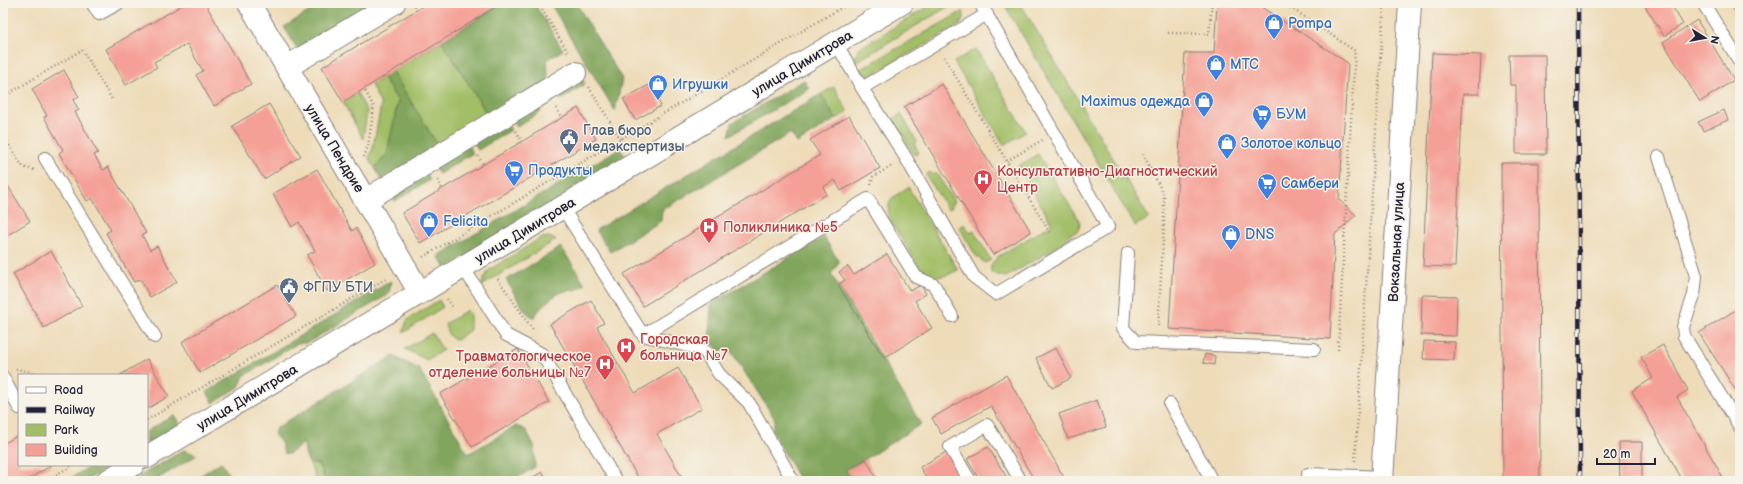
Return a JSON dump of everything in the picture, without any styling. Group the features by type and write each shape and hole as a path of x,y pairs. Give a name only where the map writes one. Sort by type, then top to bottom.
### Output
{"street":[{"name":"улица Пендрие","path":"249,3 420,293"},
{"path":"287,67 394,3"},
{"name":"улица Димитрова","path":"148,456 902,3"},
{"name":"Вокзальная улица","path":"1382,479 1410,3"},
{"path":"366,200 575,72"},
{"path":"106,481 131,466"}],"lane":[{"path":"92,3 99,14 119,3"},
{"path":"836,43 906,158 974,277 996,294 1108,227 980,3"},
{"path":"1703,3 1740,62"},
{"path":"862,88 987,14"},
{"path":"1659,157 1696,276 1694,295 1683,327 1684,336 1740,427"},
{"path":"45,158 155,337"},
{"path":"643,335 868,200 916,277 934,285 952,316"},
{"path":"562,207 643,335 704,350 719,374 749,403 793,481"},
{"path":"1128,253 1123,328 1136,342 1314,349"},
{"path":"463,267 506,335 542,354 616,481"},
{"path":"3,377 18,406"},
{"path":"1170,404 1212,481"},
{"path":"970,481 950,447 987,425 1021,481"},
{"path":"1308,474 1382,479"}],"path":[{"path":"148,419 695,96 849,3"},
{"path":"1168,33 1210,34 1212,3"},
{"path":"1284,3 1355,51 1338,350"},
{"path":"1354,476 1384,3"},
{"path":"937,44 1050,233"},
{"path":"3,97 82,50 113,101"},
{"path":"363,159 368,146 374,107 364,89"},
{"path":"1007,161 1055,133"},
{"path":"3,135 23,167 55,174"},
{"path":"1144,154 1164,195 1164,223 1157,343"},
{"path":"868,200 873,178 906,158"},
{"path":"498,280 531,328 539,342 542,354"},
{"path":"14,369 39,374"},
{"path":"46,481 70,466"}],"green space":[{"path":"323,3 376,3 298,50 284,27"},
{"path":"502,3 534,3 563,50 547,60 549,84 490,119 442,41"},
{"path":"550,3 576,3 622,79 615,111"},
{"path":"934,3 954,3 854,63 858,49"},
{"path":"986,3 1020,3 1149,218 1135,226 1004,4 992,6"},
{"path":"963,11 964,17 960,25 872,75 866,76 859,70"},
{"path":"442,41 490,119 440,149 392,71"},
{"path":"976,49 1026,132 1004,145 954,62"},
{"path":"392,71 440,149 384,184 375,168 387,154 398,101 383,77"},
{"path":"579,74 585,84 561,100 554,89"},
{"path":"383,77 398,101 387,154 375,168 369,159 373,147 381,105 371,85"},
{"path":"804,80 809,89 729,136 732,123"},
{"path":"834,87 848,112 836,119 821,94"},
{"path":"357,93 367,111 363,139 343,102"},
{"path":"821,94 836,119 797,143 791,133 662,210 661,221 610,252 596,230"},
{"path":"534,101 541,111 517,127 510,116"},
{"path":"901,114 917,142 914,144 919,153 914,155 893,119"},
{"path":"504,119 511,130 478,150 472,139"},
{"path":"466,142 473,153 439,174 432,163"},
{"path":"620,148 627,160 446,268 438,256"},
{"path":"1038,154 1080,222 1079,230 1069,235 1064,243 1006,277 991,273 991,265 997,257 1052,224 1018,166"},
{"path":"424,169 430,180 395,201 389,190"},
{"path":"930,172 934,175 936,173 955,202 952,203 952,207 948,209 926,175"},
{"path":"908,187 958,270 937,277 923,273 888,217 889,204 892,198"},
{"path":"964,224 970,233 974,231 991,260 985,263 976,256 959,227"},
{"path":"549,237 556,240 481,286 489,270 541,238"},
{"path":"824,237 839,262 831,274 921,424 848,470 853,481 800,481 772,431 775,419 729,348 719,351 709,339 711,304"},
{"path":"561,247 585,284 577,289 565,291 555,296 539,310 533,318 524,310 506,280"},
{"path":"391,281 389,294 307,343 298,343 244,376 239,387 213,403 207,392"},
{"path":"439,300 443,307 403,333 407,320"},
{"path":"467,310 470,315 470,330 456,340 449,334 445,324"},
{"path":"432,333 443,350 427,360 405,349"},
{"path":"393,356 419,369 468,454 516,426 526,430 534,445 535,467 512,481 326,481 318,464 309,463 305,453 304,443 289,454 284,453 281,443 274,434 276,428"},
{"path":"174,415 180,424 148,443 148,430"},
{"path":"184,450 197,455 154,481 138,481 138,477"},
{"path":"221,462 233,481 192,481"},
{"path":"309,463 318,464 326,481 314,481 315,475"},
{"path":"90,466 110,466 86,481 66,481"}],"building":[{"path":"186,3 205,3 251,84 214,106 196,75 203,71 187,44 154,62 157,67 126,85 106,49"},
{"path":"428,3 502,3 343,102 322,67"},
{"name":"БУМ","path":"1217,3 1255,3 1348,63 1339,200 1356,215 1335,234 1330,339 1169,329 1185,53 1214,53"},
{"path":"1643,3 1670,3 1683,24 1664,36"},
{"path":"1730,3 1740,3 1740,19 1737,14"},
{"path":"1697,20 1734,80 1700,102 1663,42"},
{"path":"1432,53 1481,55 1479,94 1463,94 1455,267 1423,266"},
{"path":"1509,55 1545,55 1546,154 1516,154 1516,85 1510,85"},
{"path":"64,70 79,97 73,100 79,110 75,112 98,153 94,155 103,170 108,167 146,233 142,235 150,250 157,246 177,282 150,297 140,279 134,282 106,233 111,230 92,198 87,201 59,153 63,150 44,117 47,116 32,89"},
{"name":"Консультативно-Диагностический Центр","path":"942,84 1031,232 993,255 904,107"},
{"path":"649,85 661,106 635,120 623,99"},
{"path":"269,104 301,156 264,179 232,126"},
{"path":"578,108 596,139 420,243 402,213"},
{"path":"1724,110 1728,120 1703,131 1698,122"},
{"name":"Поликлиника №5","path":"849,116 880,168 841,191 835,180 823,187 827,194 643,306 624,274 820,155 810,140"},
{"path":"1501,163 1539,163 1540,481 1503,481"},
{"path":"317,169 352,231 356,228 375,263 327,291 307,255 315,251 299,222 292,227 273,194"},
{"path":"3,178 30,221 3,238"},
{"path":"51,251 82,306 44,328 13,274"},
{"path":"887,254 910,291 921,285 926,294 915,301 932,328 884,358 838,285 845,280 839,272 848,266 854,275"},
{"path":"277,285 296,316 200,373 182,342"},
{"path":"1422,295 1457,296 1456,336 1421,335"},
{"name":"Травматологическое отделение больницы №7","path":"591,300 604,323 597,327 635,393 678,368 702,408 657,434 684,481 640,481 550,324"},
{"path":"1740,307 1740,397 1699,333"},
{"path":"1424,341 1455,342 1454,360 1423,359"},
{"path":"1663,345 1688,390 1677,397 1725,481 1683,481 1632,391 1653,378 1641,357"},
{"path":"1056,348 1071,378 1052,388 1036,358"},
{"path":"518,349 549,402 472,447 440,394"},
{"path":"1205,354 1215,356 1214,365 1203,363"},
{"path":"147,359 169,396 148,408 148,374 122,374"},
{"path":"1006,375 1066,481 1035,481 991,406 941,434 932,418"},
{"path":"1097,400 1106,427 1068,439 1059,414"},
{"path":"18,436 18,466 50,466 25,481 3,481 3,444"},
{"path":"1619,442 1642,442 1642,481 1620,481"},
{"path":"988,447 1009,481 980,481 967,459"},
{"path":"948,451 965,481 928,481 920,467"},
{"path":"866,459 878,481 853,481 847,470"},
{"path":"542,472 547,481 526,481"}],"railway":[{"path":"1578,3 1580,481"}],"place":[{"name":"Pompa","path":"1274,40"},
{"name":"МТС","path":"1216,81"},
{"name":"Игрушки","path":"658,101"},
{"name":"Maximus одежда","path":"1204,118"},
{"name":"БУМ","path":"1262,131"},
{"name":"Глав бюро медэкспертизы","path":"569,155"},
{"name":"Золотое кольцо","path":"1227,160"},
{"name":"Продукты","path":"514,187"},
{"name":"Консультативно-Диагностический Центр","path":"983,196"},
{"name":"Самбери","path":"1267,200"},
{"name":"Felicita","path":"429,238"},
{"name":"Поликлиника №5","path":"709,244"},
{"name":"DNS","path":"1231,251"},
{"name":"ФГПУ БТИ","path":"289,304"},
{"name":"Городская больница №7","path":"626,364"},
{"name":"Травматологическое отделение больницы №7","path":"605,381"}]}
